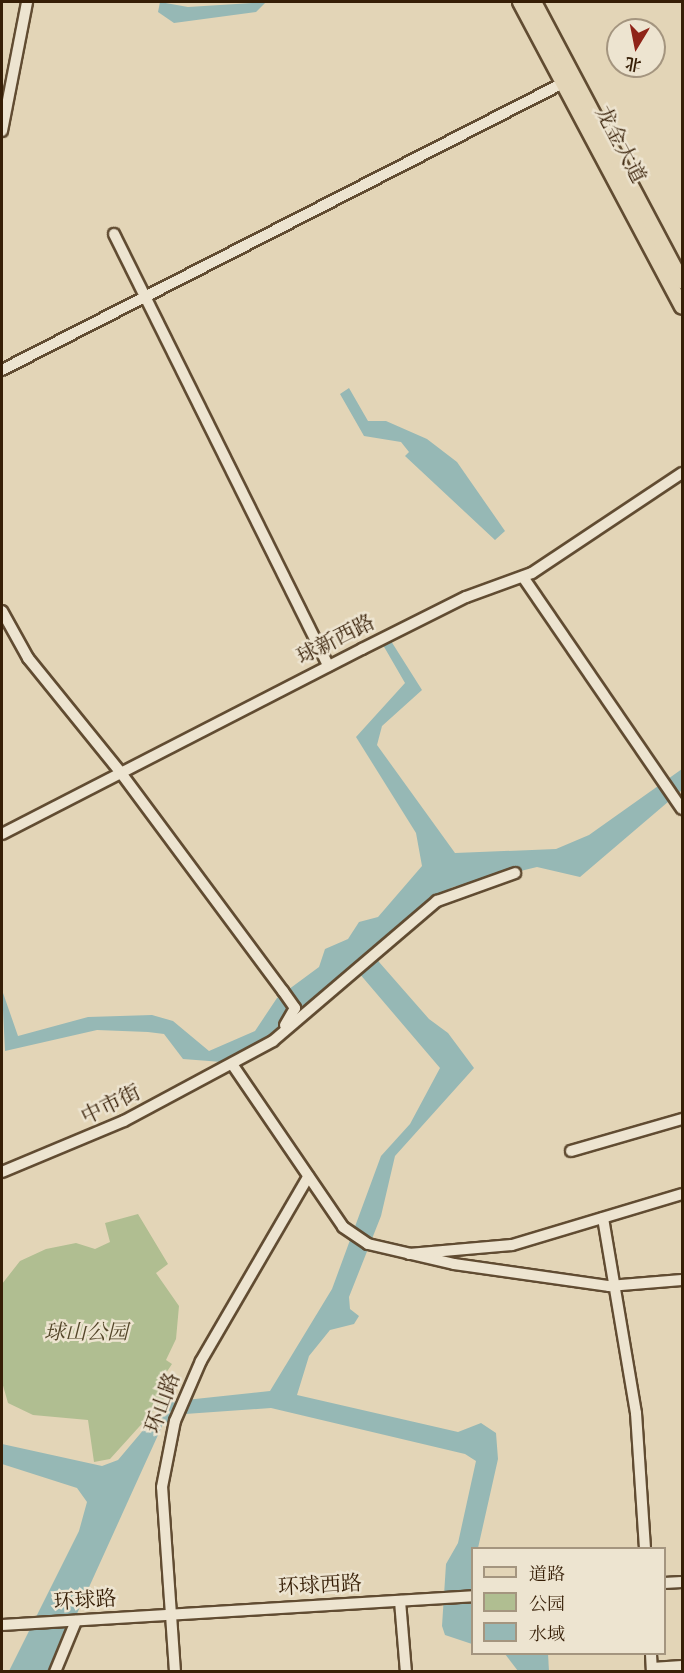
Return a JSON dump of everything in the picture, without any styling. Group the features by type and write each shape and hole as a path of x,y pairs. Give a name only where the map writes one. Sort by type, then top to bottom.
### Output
{"main road":[{"name":"龙金大道","path":"520,2 569,80 682,281"},
{"name":"龙金大道","path":"534,2 569,80 682,307"}],"street":[{"path":"2,131 27,2"},
{"path":"2,370 569,80"},
{"path":"114,234 328,666"},
{"name":"球新西路","path":"2,834 466,597 523,577 682,473"},
{"path":"523,577 682,809"},
{"path":"2,611 28,658 122,773 295,1008 290,1020 257,1049"},
{"path":"257,1049 358,972 443,897 515,873"},
{"name":"中市街","path":"2,1172 116,1125 257,1049"},
{"path":"232,1064 308,1177 352,1235 368,1244 405,1255 615,1286 682,1280"},
{"path":"571,1151 682,1119"},
{"name":"环山路","path":"175,1671 162,1487 175,1421 184,1393 308,1177"},
{"path":"405,1255 512,1245 682,1194"},
{"path":"603,1218 636,1413 645,1547"},
{"path":"666,1583 682,1582"},
{"name":"环球西路","path":"170,1615 471,1596"},
{"path":"400,1601 406,1671"},
{"name":"环球路","path":"2,1626 170,1615"},
{"path":"54,1671 75,1621"},
{"path":"651,1655 652,1670 682,1666"}],"green space":[{"name":"球山公园","path":"138,1214 168,1264 156,1273 179,1306 176,1339 166,1360 172,1364 156,1388 167,1396 110,1459 94,1462 88,1420 33,1415 8,1403 2,1382 2,1284 20,1261 46,1249 76,1243 95,1249 110,1242 105,1223"}],"water":[{"path":"160,2 188,7 266,2 256,12 174,23 158,12"},
{"path":"349,388 368,421 386,421 427,439 457,462 505,531 495,540 405,456 409,452 401,442 364,436 340,394"},
{"path":"391,641 422,690 382,726 377,745 455,853 556,849 589,835 682,769 682,790 580,877 537,867 453,887 426,901 418,916 372,954 429,1019 448,1033 474,1068 395,1156 381,1216 349,1297 350,1309 359,1316 354,1324 330,1330 309,1356 297,1395 458,1432 481,1423 496,1433 498,1459 478,1547 471,1547 471,1644 445,1635 442,1626 446,1564 458,1543 476,1461 465,1454 271,1408 185,1414 163,1424 51,1671 9,1671 79,1531 87,1502 77,1488 2,1464 2,1444 102,1466 118,1460 167,1402 270,1391 332,1289 381,1156 410,1124 440,1068 353,966 261,1041 222,1062 183,1059 164,1034 148,1032 97,1030 5,1051 2,990 18,1036 88,1017 152,1015 173,1021 209,1051 255,1031 277,998 319,967 325,949 348,939 359,922 378,917 422,866 416,833 356,737 405,683 383,645"},
{"path":"506,1655 548,1655 549,1671 518,1671"}]}
